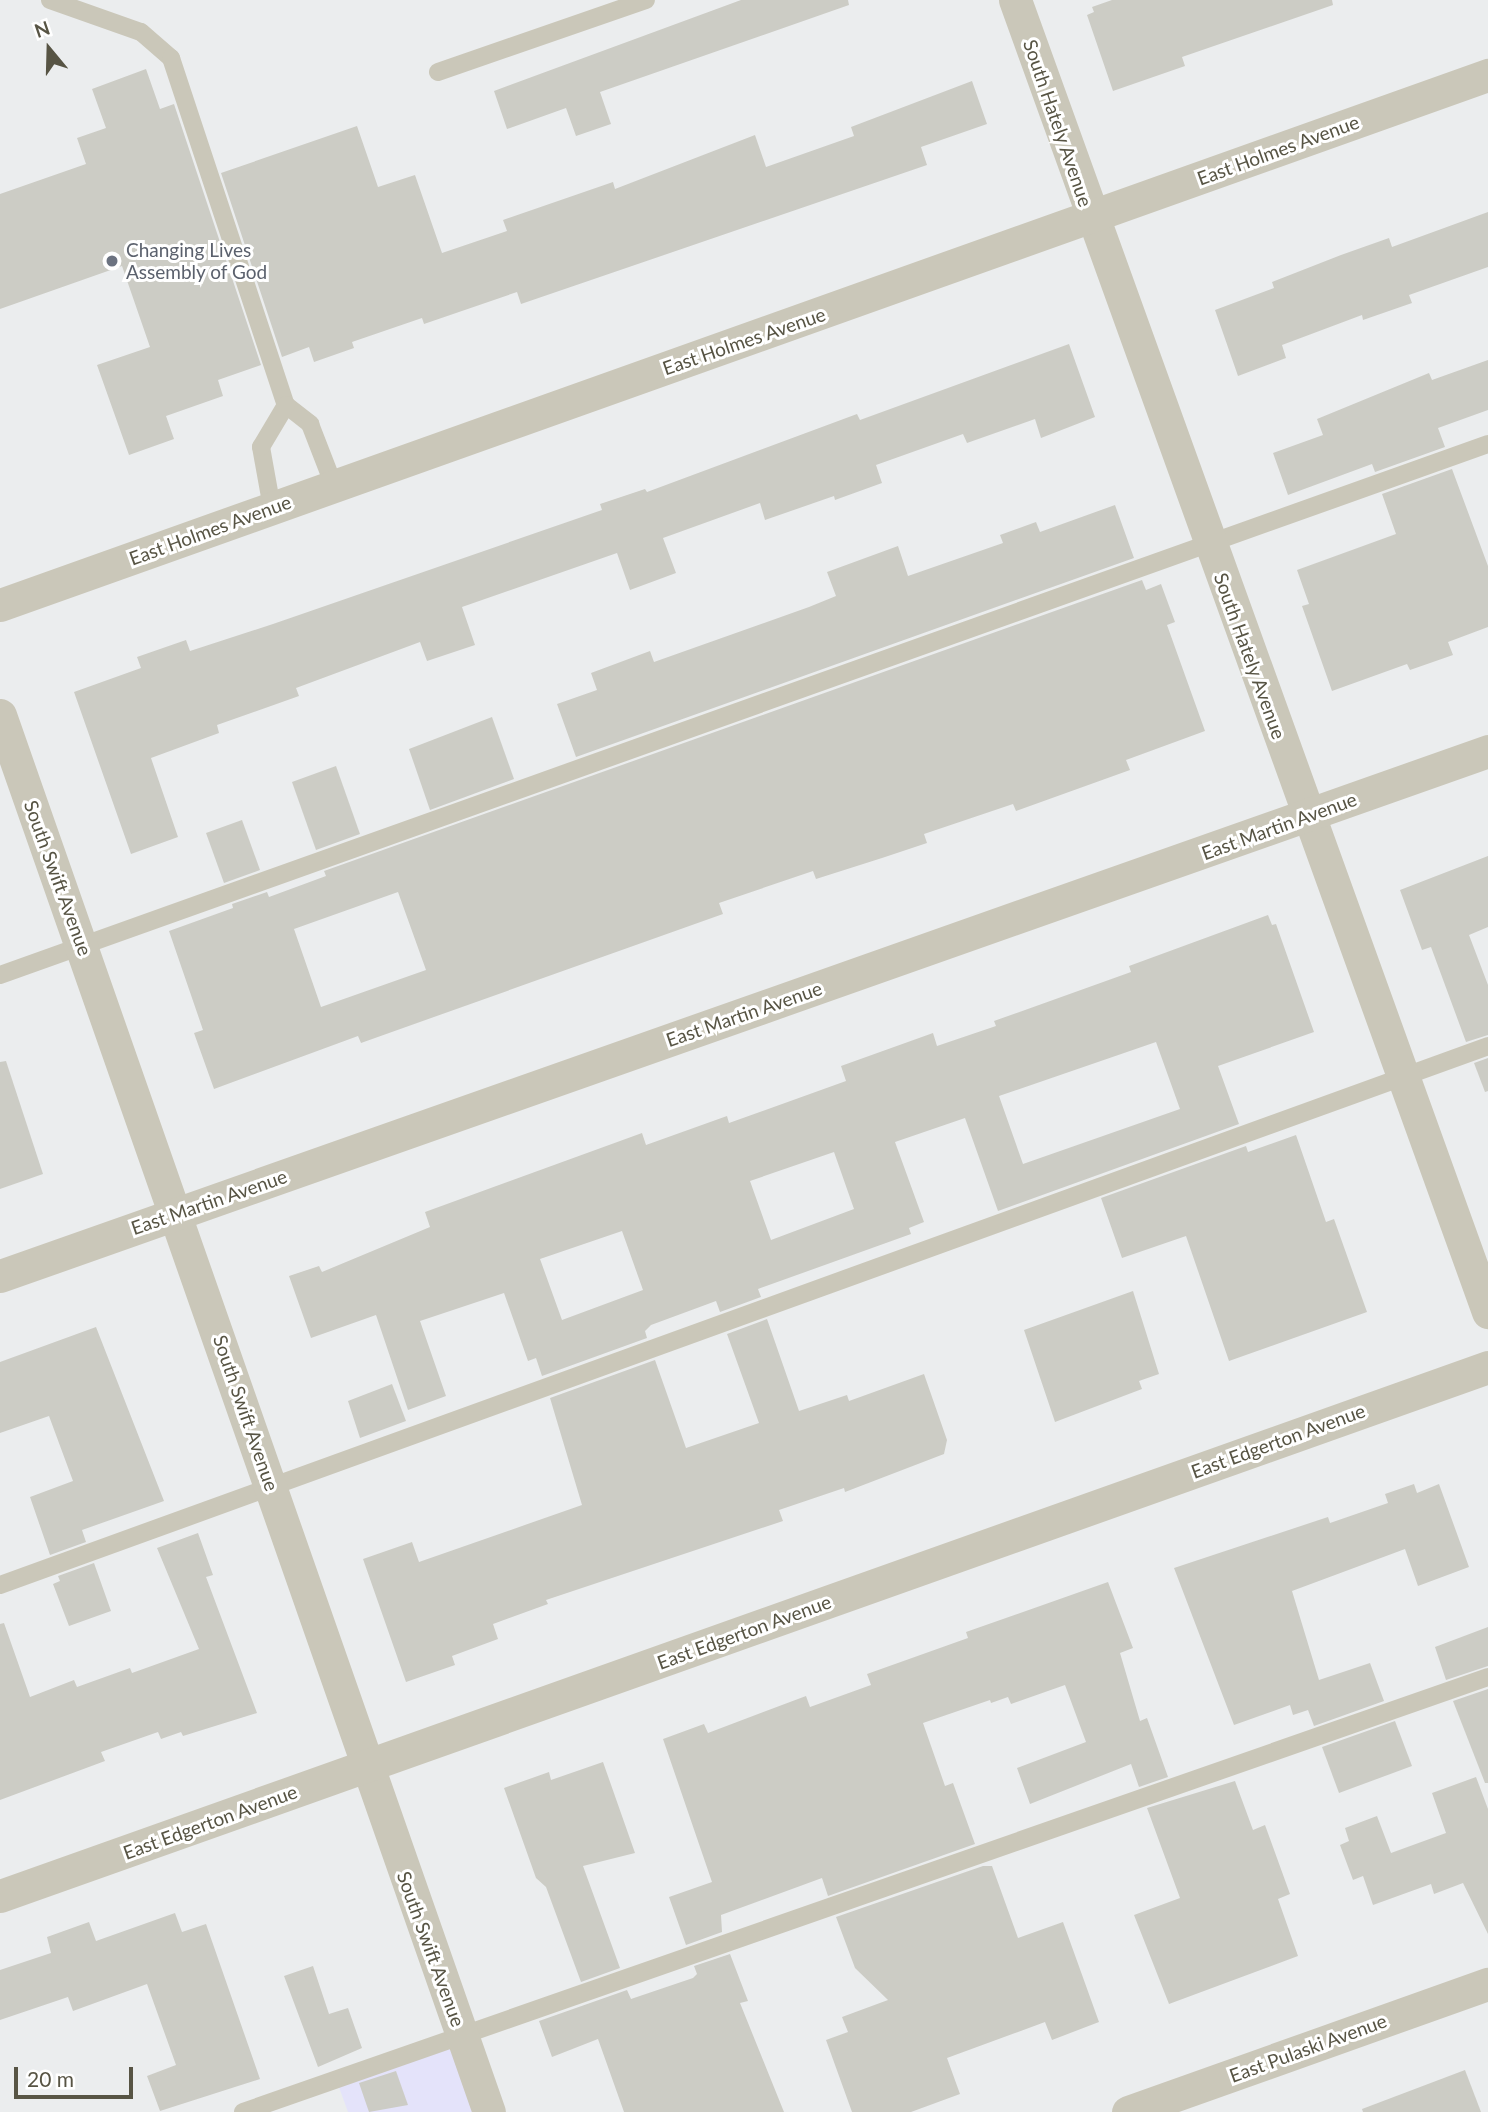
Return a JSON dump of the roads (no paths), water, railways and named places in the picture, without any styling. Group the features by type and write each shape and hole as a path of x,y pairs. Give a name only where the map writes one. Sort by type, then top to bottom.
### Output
{"street":[{"name":"South Hately Avenue","path":"1015,0 1209,544 1488,1311"},
{"name":"East Holmes Avenue","path":"0,604 1488,75"},
{"name":"South Swift Avenue","path":"0,715 489,2112"},
{"name":"East Martin Avenue","path":"0,1276 1488,751"},
{"name":"East Edgerton Avenue","path":"0,1896 1488,1367"},
{"name":"East Pulaski Avenue","path":"1128,2112 1488,1984"}],"lane":[{"path":"50,0 141,32 172,58 286,405 310,424 334,486"},
{"path":"438,72 646,0"},
{"path":"272,508 261,447 286,405"},
{"path":"0,975 1488,444"},
{"path":"0,1584 1488,1046"},
{"path":"243,2112 1488,1677"}],"place":[{"name":"Changing Lives Assembly of God","path":"112,261"}]}
